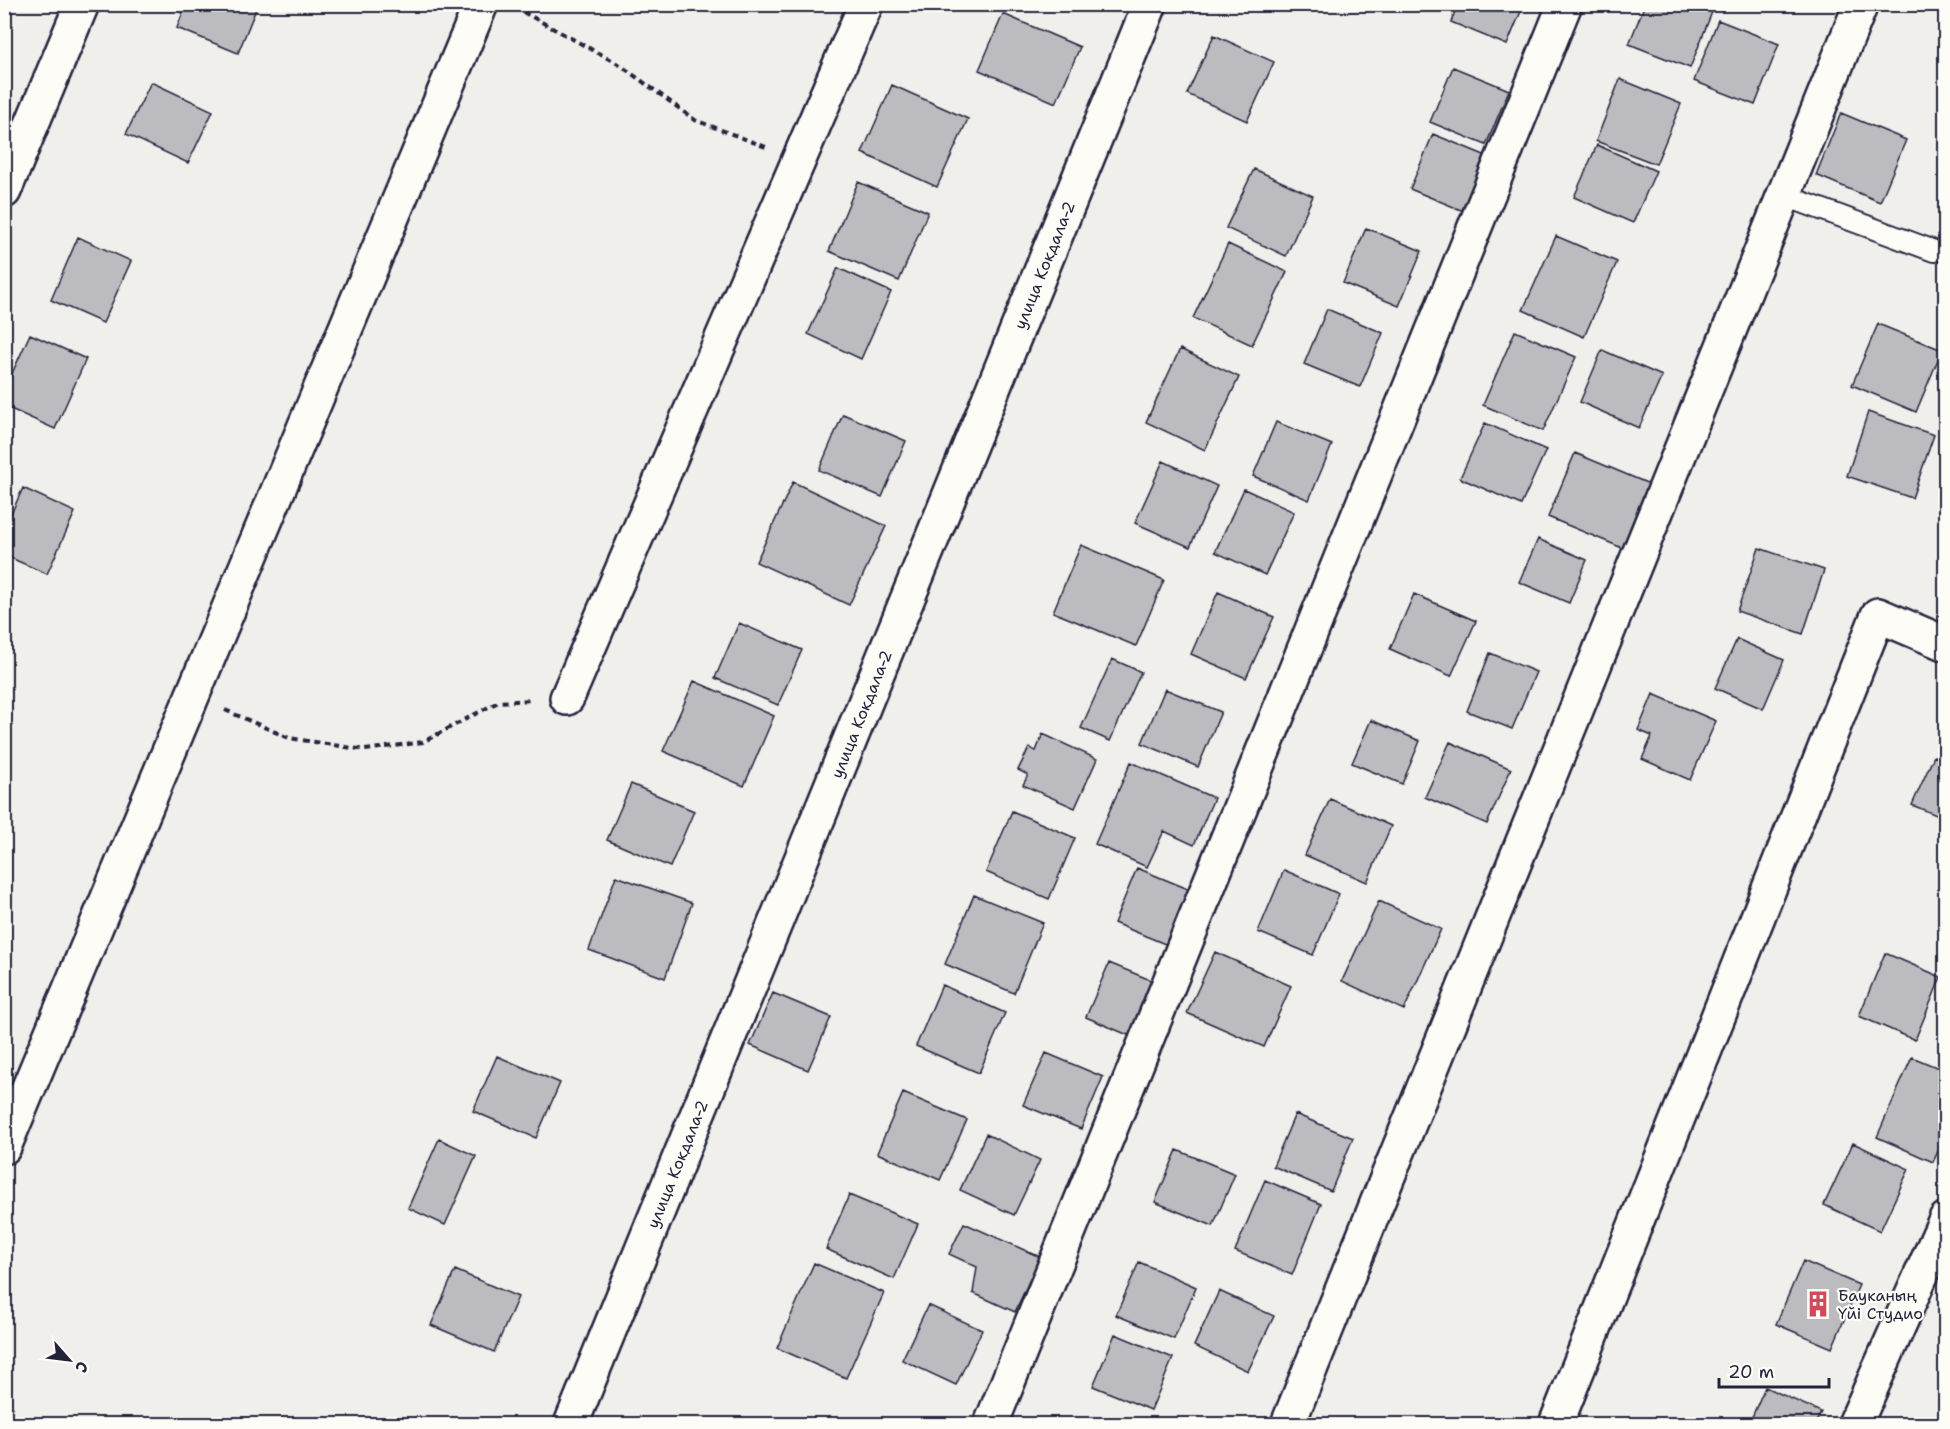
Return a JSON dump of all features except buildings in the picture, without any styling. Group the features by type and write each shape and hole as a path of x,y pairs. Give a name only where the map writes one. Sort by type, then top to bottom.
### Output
{"street":[{"path":"4,191 82,4"},
{"path":"4,1147 480,4"},
{"path":"567,698 866,4"},
{"name":"улица Кокдала-2","path":"571,1425 1150,4"},
{"path":"991,1425 1565,4"},
{"path":"1288,1425 1862,4"},
{"path":"1556,1425 1878,615 1946,644"},
{"path":"1855,1425 1946,1219"}],"lane":[{"path":"1783,195 1934,251"}],"path":[{"path":"509,4 620,65 694,120 800,160"},
{"path":"192,696 288,738 365,750 423,742 498,702 567,698"}],"place":[{"name":"Бауканың Үйі Студио","path":"1818,1304"}]}
